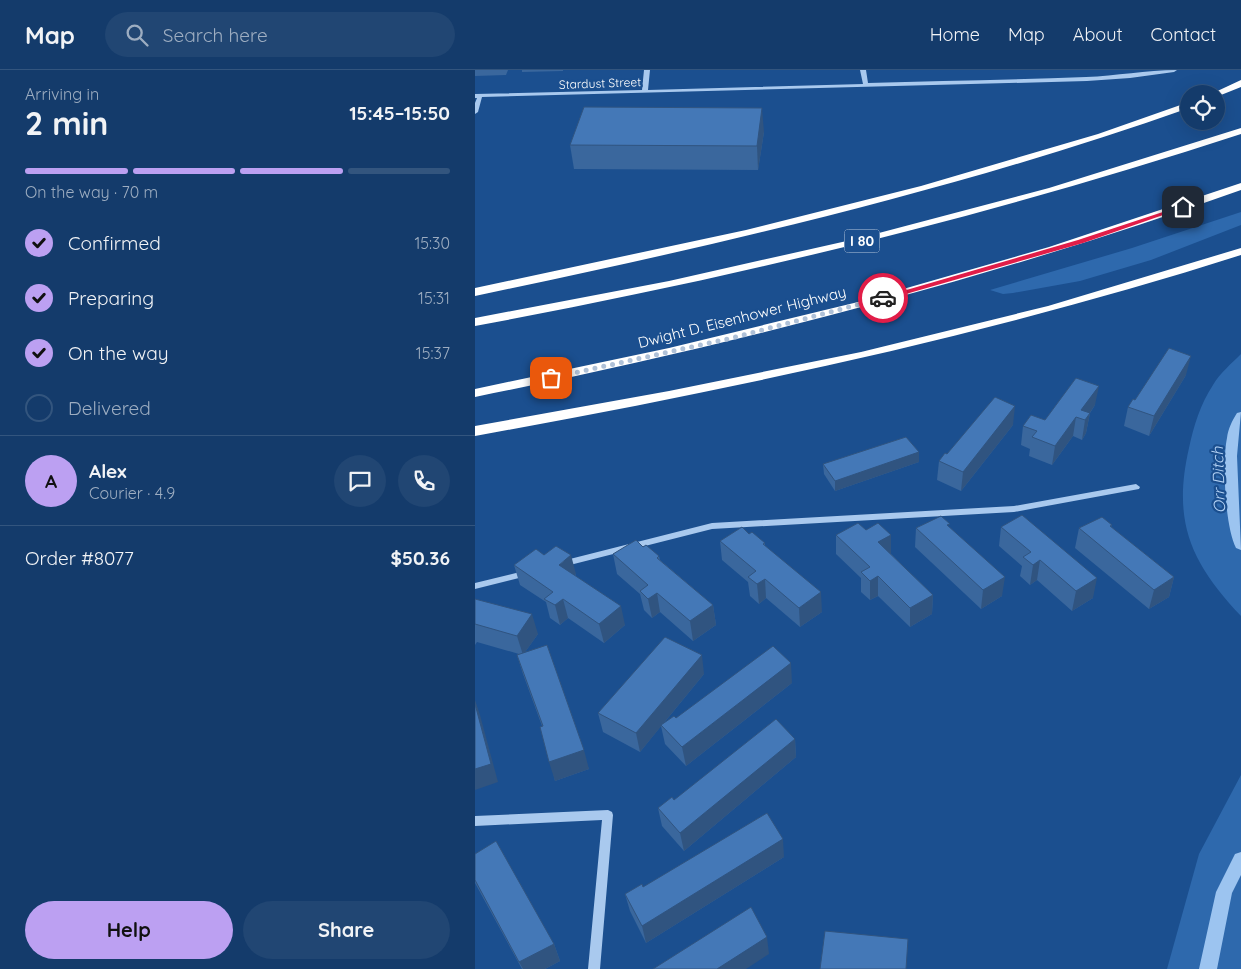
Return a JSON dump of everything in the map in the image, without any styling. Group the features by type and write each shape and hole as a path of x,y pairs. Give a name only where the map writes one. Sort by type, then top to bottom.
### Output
{"highway":[{"path":"1225,90 1241,83"},
{"path":"475,292 651,256 879,200 1065,148 1180,108"},
{"name":"I 80","path":"475,322 727,272 935,223 1120,170 1241,131"},
{"name":"Dwight D. Eisenhower Highway","path":"475,393 732,338 906,292 1081,242 1241,186"},
{"path":"475,431 745,380 924,340 1072,302 1241,251"}],"street":[{"path":"645,92 647,70"},
{"path":"863,70 866,85"},
{"path":"1099,70 1103,78"},
{"name":"Stardust Street","path":"478,96 1103,78 1174,70"},
{"path":"475,112 478,96"},
{"path":"475,586 712,526 1014,509 1136,487"},
{"path":"475,821 608,815 594,969"}],"shaded area":[{"path":"1241,212 1241,225 1151,260 1080,281 1003,294 990,290 1132,248"},
{"path":"1241,354 1241,616 1209,578 1198,559 1190,540 1185,520 1183,498 1184,474 1189,448 1201,408 1216,381"},
{"path":"1241,775 1241,969 1167,969 1199,854"}],"building":[{"path":"584,107 762,108 757,146 570,145"},
{"path":"1169,348 1191,356 1154,416 1128,407 1133,399 1135,400"},
{"path":"1076,378 1099,386 1081,410 1090,413 1085,420 1076,417 1055,446 1032,437 1037,431 1023,426 1031,415 1045,420"},
{"path":"995,397 1015,406 963,472 939,461 945,453 947,454"},
{"path":"906,437 919,452 835,481 823,464"},
{"path":"1022,515 1097,578 1076,591 1040,560 1033,565 1023,557 1031,552 1001,527"},
{"path":"941,516 950,524 947,525 1005,577 983,590 916,528"},
{"path":"1102,517 1112,525 1110,526 1174,577 1154,590 1079,528"},
{"path":"858,523 866,530 878,523 891,535 878,542 933,595 910,608 878,576 870,581 861,572 870,567 836,535"},
{"path":"742,527 749,534 752,532 765,543 763,544 821,592 799,608 765,579 757,584 748,577 756,571 720,541"},
{"path":"636,540 643,547 646,545 659,556 657,558 713,605 690,621 657,593 648,599 640,591 648,585 613,554"},
{"path":"556,546 571,555 559,565 621,606 599,624 563,599 555,605 544,599 553,592 514,565 536,549 544,555"},
{"path":"475,599 532,614 517,636 475,624"},
{"path":"665,637 702,655 636,733 598,713"},
{"path":"547,645 584,750 549,762 540,727 543,726 517,655"},
{"path":"773,646 791,663 682,747 661,725 674,716 676,718"},
{"path":"475,704 491,764 475,769"},
{"path":"776,719 795,739 680,833 658,808 672,797 674,800"},
{"path":"767,813 783,839 642,926 625,894 642,884 643,887"},
{"path":"496,841 554,944 519,962 475,880 475,854"},
{"path":"751,907 767,937 717,969 653,969"},
{"path":"825,931 908,939 906,969 820,969"}],"waterway":[{"name":"Orr Ditch","path":"1241,416 1235,426 1231,456 1237,536 1241,545"},
{"name":"Orr Ditch","path":"1208,969 1224,892 1241,859"}],"way so far":[{"path":"551,378 732,338 883,298"}],"route":[{"path":"883,298 1081,242 1183,207"}]}
